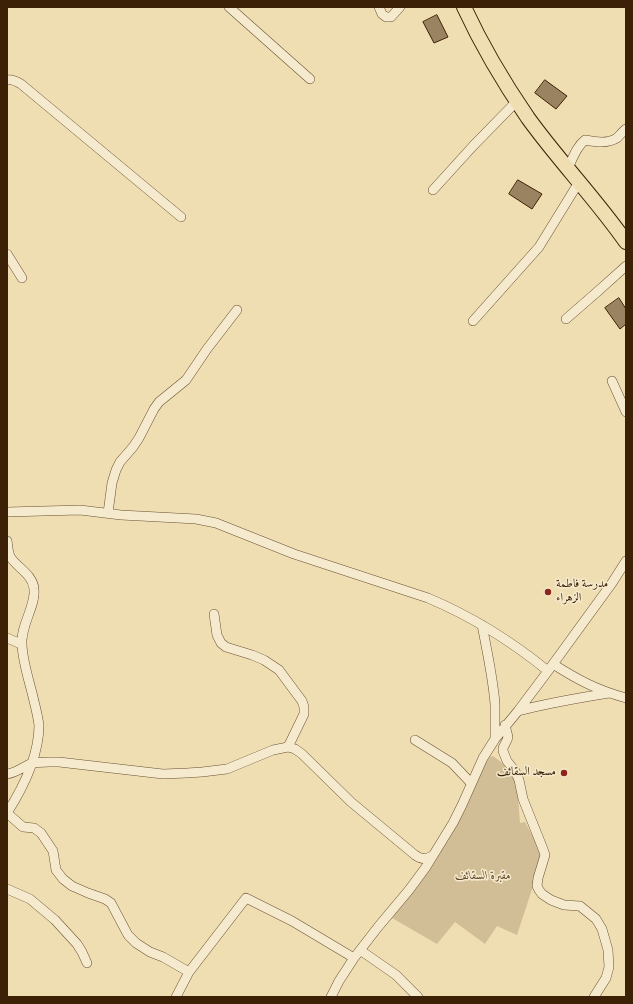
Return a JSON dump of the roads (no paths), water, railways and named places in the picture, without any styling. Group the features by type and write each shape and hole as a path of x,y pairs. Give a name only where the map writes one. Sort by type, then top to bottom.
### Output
{"main road":[{"path":"464,7 502,77 536,128 626,242"}],"street":[{"path":"228,7 310,79"},
{"path":"379,7 382,14 386,17 391,17 400,7"},
{"path":"7,80 14,80 21,84 181,217"},
{"path":"433,190 517,100"},
{"path":"568,168 581,143 585,140 608,142 617,137 626,129"},
{"path":"473,321 539,247 579,182"},
{"path":"7,254 22,278"},
{"path":"566,319 626,266"},
{"path":"108,513 112,483 120,462 136,442 159,402 186,380 211,343 237,310"},
{"path":"612,382 626,412"},
{"path":"7,512 80,510 121,515 196,519 216,524 294,554 428,598 449,607 482,625 551,667 609,694 626,698"},
{"path":"7,540 10,557 28,575 34,588 22,644 24,661 39,725 37,745 27,778 7,813 23,827 34,828 41,833 53,851 56,870 63,879 72,886 105,899 111,903 128,935 136,943 189,972"},
{"path":"331,997 339,981 354,958 426,867 462,805 483,758 495,739 551,667 612,583 626,561"},
{"path":"214,614 217,636 221,643 226,647 264,660 279,670 302,701 304,714 288,747"},
{"path":"482,625 493,684 495,705 495,739"},
{"path":"7,638 22,644"},
{"path":"518,711 555,702 609,694"},
{"path":"506,725 508,737 503,751 507,761 519,780 523,799 544,849 545,855 537,886 542,894 551,900 564,905 580,906 596,919 602,929 608,950 609,967 606,978 594,997"},
{"path":"415,740 452,763 471,783"},
{"path":"7,774 32,763 43,762 59,762 163,774 202,772 227,769 273,750 288,747 295,749 302,754 351,802 415,855 425,859 432,856"},
{"path":"7,889 30,899 55,920 77,944 87,963"},
{"path":"176,997 189,972 246,898 292,921 354,958"},
{"path":"360,950 396,975 418,997"}],"place":[{"name":"مدرسة فاطمة الزهراء","path":"548,592"},
{"name":"مسجد السقائف","path":"564,773"}],"park label":[{"name":"مقبرة السقائف","path":"483,877"}]}
